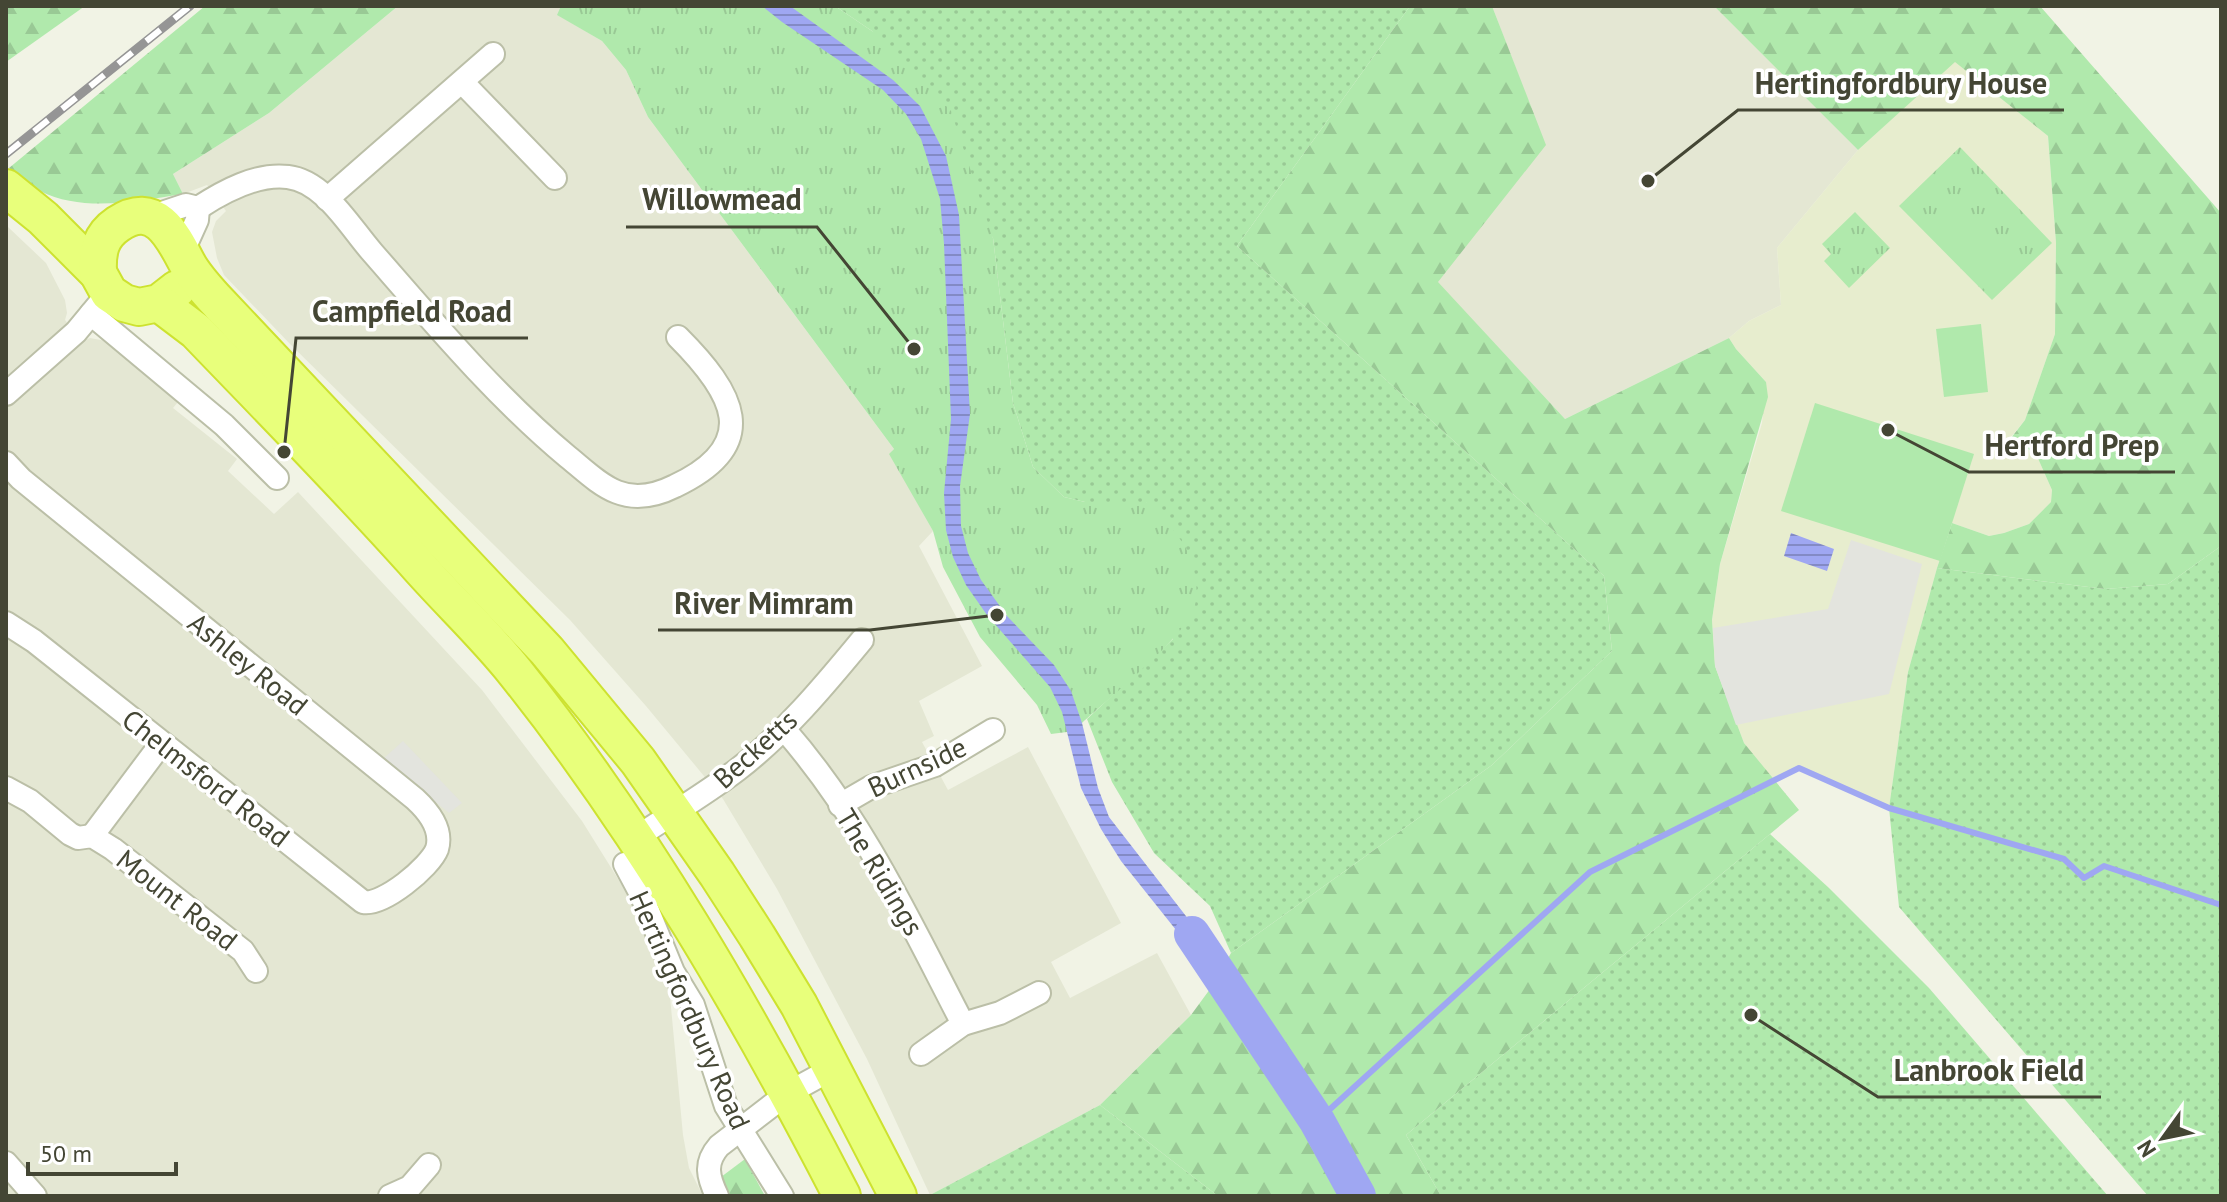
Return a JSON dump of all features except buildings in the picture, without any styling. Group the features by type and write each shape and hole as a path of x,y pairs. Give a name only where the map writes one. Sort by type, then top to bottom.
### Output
{"highway":[{"path":"6,188 43,218 99,293 124,303 139,307 170,297 180,285 185,256"},
{"path":"43,218 135,220 169,230 214,298 547,651 621,739 674,811 757,936 799,1005 898,1196"},
{"path":"99,293 97,254 102,240 135,220"},
{"path":"159,303 196,331 462,611 515,672 629,852 713,959 842,1196"}],"street":[{"path":"327,199 493,54"},
{"path":"462,82 555,178"},
{"path":"135,220 186,205 198,208 244,184 267,177 289,177 308,183 327,199 509,403 554,445 615,492 630,496 660,493 703,471 726,449 731,435 720,386 706,365 678,337"},
{"path":"185,256 198,208"},
{"path":"6,394 76,332 99,293 277,478"},
{"name":"Ashley Road","path":"6,463 21,479 430,814 437,833 437,849 425,866 408,880"},
{"name":"Chelmsford Road","path":"6,623 34,641 363,902 370,904 383,899 408,880"},
{"name":"Becketts","path":"629,852 674,811 739,769 784,729 862,640"},
{"name":"The Ridings","path":"784,729 814,765 900,898 963,1024"},
{"name":"Burnside","path":"840,805 884,781 935,765 993,730"},
{"name":"Mount Road","path":"92,836 161,744"},
{"name":"Mount Road","path":"6,788 30,801 70,834 78,838 92,836 113,849 243,951 256,971"},
{"name":"Hertingfordbury Road","path":"629,852 641,894 673,972 693,1005 726,1106 782,1196"},
{"path":"921,1054 963,1024 1000,1013 1039,993"},
{"path":"717,1196 709,1177 709,1161 719,1146 788,1093 832,1069"},
{"path":"6,1163 35,1196"},
{"path":"405,1193 429,1165"}],"shaded area":[{"path":"398,6 561,6 558,15 602,41 626,70 648,117 894,449 890,454 933,531 919,546 982,666 919,701 934,736 922,742 948,790 1028,747 1121,923 1051,962 1070,998 1157,953 1191,1015 1100,1105 930,1195 867,1059 777,889 723,799 570,620 224,275 212,232 216,221 226,211 207,185 183,194 173,174 269,113"},
{"path":"1492,6 1714,6 1858,150 1777,248 1781,305 1749,321 1729,338 1565,419 1437,282 1545,145"},
{"path":"1955,61 2048,136 2056,243 2055,334 2025,420 2011,437 2036,454 2052,490 2051,502 2029,524 2004,533 1989,536 1952,523 1908,672 1889,808 1799,768 1774,781 1744,743 1715,666 1712,620 1720,564 1762,423 1766,382 1729,338 1749,321 1781,305 1777,248 1858,150"},
{"path":"8,227 46,263 65,300 65,320 83,341 90,338 106,341 178,402 173,408 237,459 228,471 274,514 298,492 482,690 582,821 638,911 669,986 683,1135 689,1168 703,1196 6,1196"},
{"path":"1851,540 1922,564 1889,694 1736,725 1715,666 1713,628 1828,609"},
{"path":"403,741 462,803 449,813 383,759"}],"green space":[{"path":"6,6 85,6 6,62"},
{"path":"205,6 398,6 269,113 173,174 183,194 111,203 74,202 40,191 9,168"},
{"path":"561,6 835,6 872,31 951,111 993,238 1013,403 1033,467 1064,497 1085,502 1146,502 1181,540 1195,575 1196,602 1188,621 1161,651 1082,723 1067,732 1051,734 1037,705 980,637 943,567 933,531 889,454 894,449 648,117 626,70 602,41 557,15"},
{"path":"835,6 1410,6 1237,246 1604,576 1612,651 1492,765 1231,953 1210,906 1154,853 1112,782 1087,719 1173,639 1146,502 1085,502 1064,497 1033,467 1013,403 993,238 872,31"},
{"path":"1410,6 1492,6 1546,145 1438,282 1565,419 1729,338 1766,382 1768,397 1720,564 1712,620 1715,666 1744,743 1799,810 1406,1135 1441,1196 1218,1196 1100,1105 1191,1015 1231,953 1492,765 1612,651 1604,576 1237,246"},
{"path":"1714,6 2040,6 2221,213 2221,546 2168,584 2105,589 1937,568 1952,523 1989,536 2004,533 2029,524 2051,502 2052,490 2036,454 2011,438 2025,420 2055,334 2056,243 2048,136 1955,62 1858,150"},
{"path":"1960,147 2052,243 1992,300 1899,206"},
{"path":"1961,204 2020,264 1989,294 1930,235"},
{"path":"1855,212 1890,248 1849,288 1824,261 1831,254 1822,244"},
{"path":"1981,324 1988,392 1944,397 1936,329"},
{"path":"1815,403 1974,454 1940,561 1781,511"},
{"path":"2221,546 2221,1196 2148,1196 1899,907 1889,808 1908,672 1937,568 2105,589 2168,584"},
{"path":"1770,834 1929,988 2108,1196 1441,1196 1406,1135"},
{"path":"1100,1105 1218,1196 930,1195"},
{"path":"745,1159 765,1196 729,1196 721,1177"}],"water":[{"path":"762,6 790,6 893,80 920,106 946,156 959,215 970,414 960,486 961,526 968,553 981,580 1007,616 1054,665 1071,691 1109,817 1224,965 1213,985 1180,935 1121,861 1101,829 1081,788 1062,712 1050,687 987,615 966,585 953,557 946,530 944,493 951,419 944,244 940,199 921,139 906,114 883,90"},
{"path":"1791,533 1834,549 1827,571 1784,556"}],"waterway":[{"path":"1317,1121 1590,872 1799,768 1889,808 2064,859 2084,878 2104,866 2221,905"},
{"path":"1192,934 1317,1121 1358,1196"}],"railway":[{"path":"6,154 190,6"}],"place":[{"name":"Hertingfordbury House","path":"1648,181"},
{"name":"Willowmead","path":"914,349"},
{"name":"Hertford Prep","path":"1888,430"},
{"name":"Campfield Road","path":"284,452"},
{"name":"River Mimram","path":"997,615"},
{"name":"Lanbrook Field","path":"1751,1015"}]}
